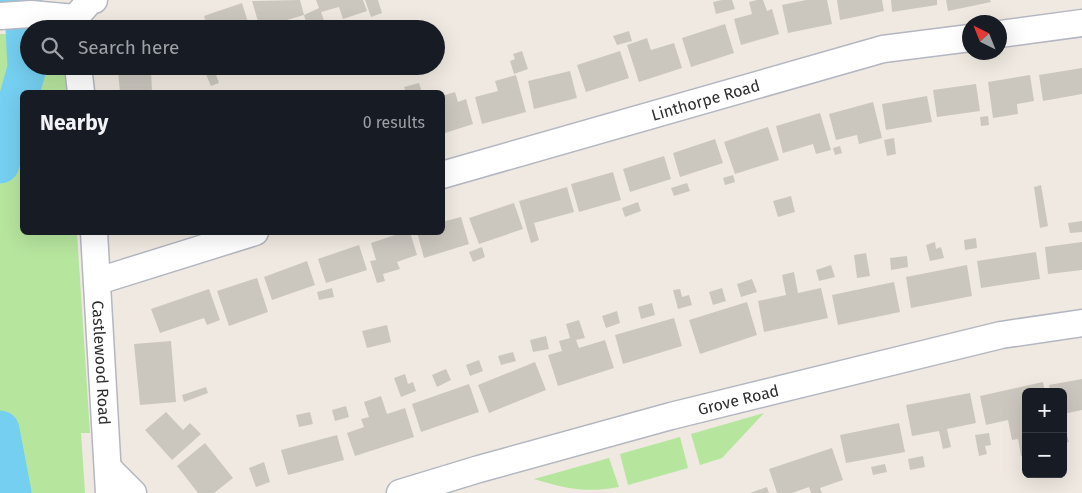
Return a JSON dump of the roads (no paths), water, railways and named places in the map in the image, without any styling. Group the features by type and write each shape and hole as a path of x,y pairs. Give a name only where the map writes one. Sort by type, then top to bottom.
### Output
{"street":[{"path":"16,15 84,12"},
{"path":"1007,33 1082,23"},
{"name":"Linthorpe Road","path":"445,175 883,49 962,39"},
{"path":"79,75 81,90"},
{"name":"Castlewood Road","path":"94,235 109,481"},
{"path":"98,280 246,235"},
{"name":"Grove Road","path":"400,493 478,469 676,414 1001,335 1082,323"},
{"path":"109,481 133,493"}],"waterway":[{"path":"19,0 24,8 25,20"},
{"path":"21,90 25,75"},
{"path":"0,164 20,93"},
{"path":"0,430 12,493"}]}
